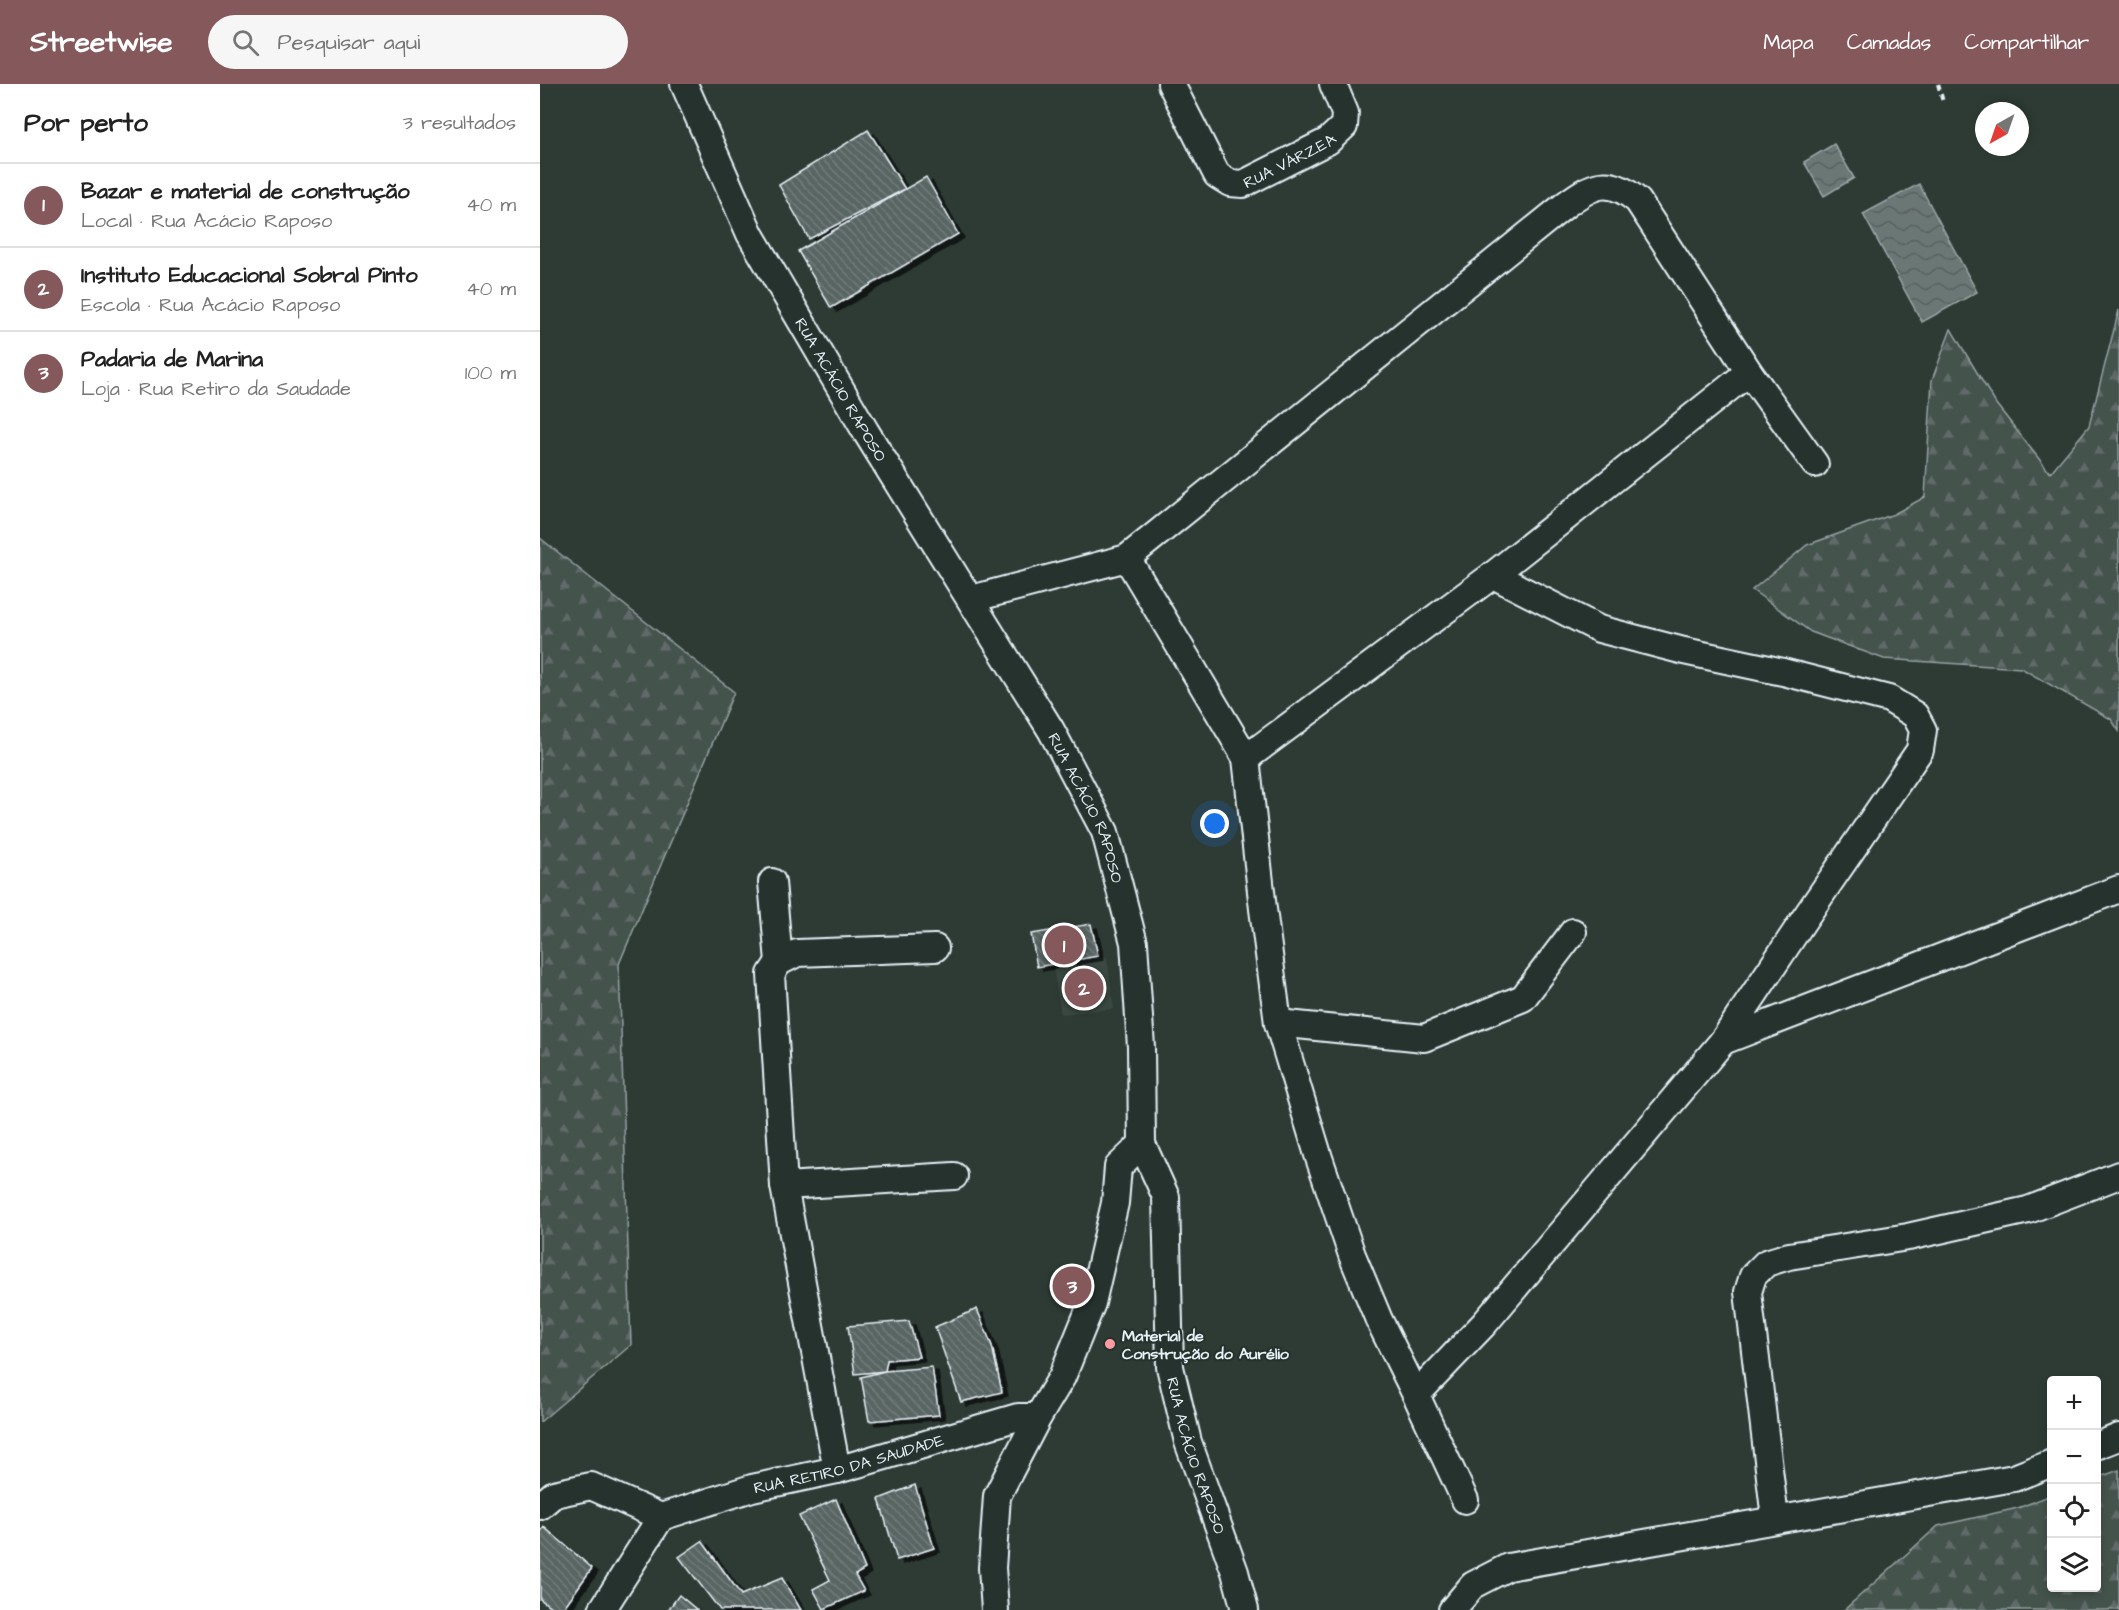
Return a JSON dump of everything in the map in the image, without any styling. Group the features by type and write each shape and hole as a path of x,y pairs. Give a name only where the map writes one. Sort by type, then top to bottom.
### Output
{"street":[{"name":"RUA ACÁCIO RAPOSO","path":"684,84 750,234 866,432 1051,730 1105,832 1134,942 1141,1047 1142,1144 1166,1197 1170,1367 1188,1442 1245,1610"},
{"name":"RUA VÁRZEA","path":"1171,84 1217,175 1230,183 1243,184 1328,141 1344,126 1345,113 1333,84"},
{"path":"971,599 1127,558 1565,205 1583,191 1604,185 1624,189 1638,201 1749,372 1815,464"},
{"path":"1246,758 1492,575 1749,372"},
{"path":"1127,558 1246,758 1278,1023 1319,1158 1352,1255 1379,1320 1465,1500"},
{"path":"1416,1395 1484,1324 1723,1041 1920,750 1923,730 1915,715 1889,699 1599,629 1492,575"},
{"path":"772,882 779,962"},
{"path":"1723,1041 2119,889"},
{"path":"1278,1023 1424,1038 1523,998 1573,932"},
{"path":"837,1470 784,1186 771,974 779,962 798,953 935,948"},
{"path":"995,1610 992,1568 997,1496 1038,1417 1062,1377 1092,1303 1115,1203 1118,1167 1142,1144"},
{"path":"1775,1519 1748,1292 1753,1276 1766,1263 1789,1256 1908,1237 2028,1210 2119,1174"},
{"path":"784,1186 954,1176"},
{"name":"RUA RETIRO DA SAUDADE","path":"661,1517 752,1488 837,1470 1018,1417 1038,1417"},
{"path":"2101,1444 2119,1437"},
{"path":"1452,1610 1473,1585 1508,1567 2014,1478 2047,1465"},
{"path":"540,1506 554,1494 591,1486 661,1517 602,1610"}],"path":[{"path":"1938,84 1943,102"}],"shaded area":[{"path":"1107,957 1114,1009 1061,1014 1053,968"}],"green space":[{"path":"2119,310 2119,731 2111,719 2021,668 1884,659 1811,632 1752,590 1807,545 1894,514 1925,497 1932,380 1951,329 1996,404 2050,473 2089,426"},
{"path":"540,538 734,692 619,964 631,1345 540,1422"},
{"path":"2119,1470 2119,1610 1844,1610 1938,1526 2018,1508 2047,1497 2047,1592 2101,1592 2101,1477"}],"water":[{"path":"1834,144 1854,178 1824,196 1804,162"},
{"path":"1919,184 1977,292 1922,322 1863,214"}],"building":[{"path":"868,130 905,189 809,239 779,185"},
{"path":"926,177 958,234 831,308 798,251"},
{"path":"1091,924 1098,956 1037,967 1031,934"},
{"path":"977,1309 992,1346 1002,1392 961,1402 935,1327"},
{"path":"909,1321 919,1357 887,1360 885,1371 855,1374 848,1326"},
{"path":"932,1367 939,1415 869,1421 861,1377 885,1371"},
{"path":"915,1485 934,1548 897,1560 879,1499"},
{"path":"836,1499 865,1569 855,1575 864,1591 824,1609 813,1589 830,1580 799,1516"},
{"path":"544,1527 592,1568 562,1610 555,1610 540,1599 540,1533"},
{"path":"702,1541 741,1595 782,1578 801,1610 720,1610 679,1557"},
{"path":"679,1595 697,1610 668,1610"}],"place":[{"name":"Bazar e material de construção","path":"1064,945"},
{"name":"Instituto Educacional Sobral Pinto","path":"1084,988"},
{"name":"Padaria de Marina","path":"1072,1286"},
{"name":"Material de Construção do Aurélio","path":"1110,1344"}]}
